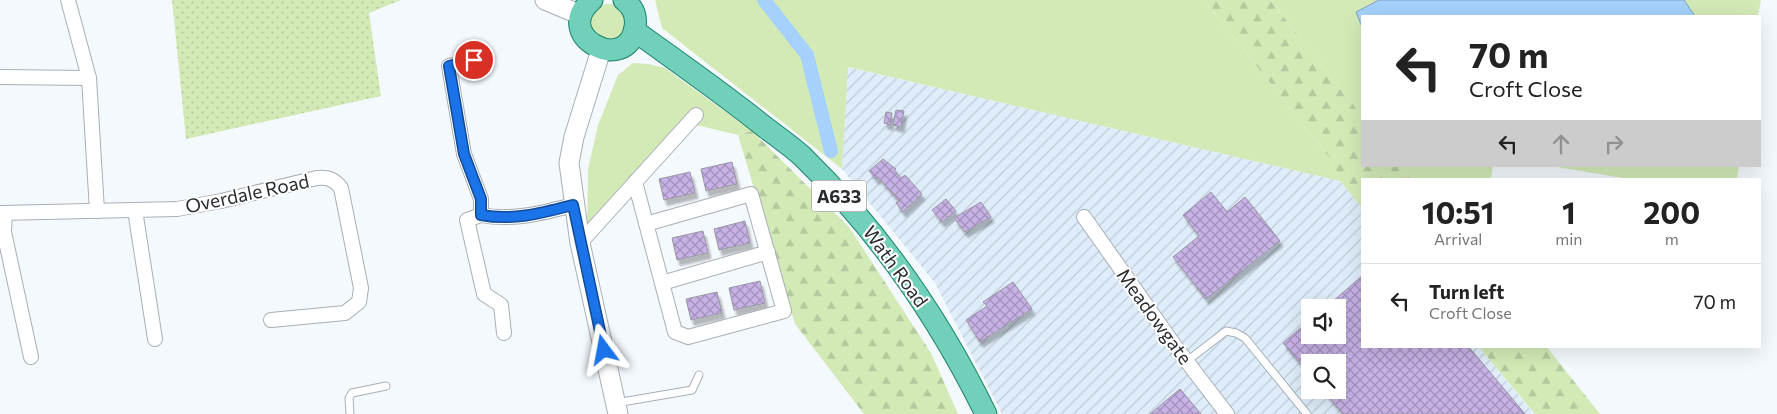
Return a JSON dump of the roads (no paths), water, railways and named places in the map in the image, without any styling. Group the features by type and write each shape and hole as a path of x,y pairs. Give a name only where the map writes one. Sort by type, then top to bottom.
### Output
{"main road":[{"path":"545,0 586,7 582,32 586,40 601,50 609,50 625,45 635,32 634,13 624,0"},
{"name":"Wath Road","path":"635,32 740,106 801,156 855,213 912,284 964,370 986,414"},
{"path":"601,50 574,137 569,163 573,205 580,243 617,409"}],"street":[{"path":"68,0 89,78 97,210"},
{"path":"474,60 449,66 464,154 481,199 481,215"},
{"path":"0,77 89,78"},
{"path":"580,243 635,182 687,118"},
{"name":"Overdale Road","path":"3,213 134,210 201,205 326,177 335,181 340,188 361,288 359,302 345,313 271,320"},
{"path":"635,182 646,224 675,332 688,337 784,311 751,194 646,224"},
{"path":"504,333 501,306 484,294 467,220 481,215 494,217 532,216 573,205"},
{"path":"134,210 155,339"},
{"path":"3,213 4,232 31,358"},
{"name":"Meadowgate","path":"1084,217 1227,414"},
{"path":"662,283 768,252"}],"lane":[{"path":"1187,361 1226,331 1236,332 1245,338 1306,414"},
{"path":"617,409 692,390 699,375"},
{"path":"350,414 348,398 352,393 386,386"}],"water":[{"path":"1379,0 1684,0 1694,15 1361,15 1361,24 1356,12"}],"waterway":[{"path":"764,0 807,55 831,151"}]}
